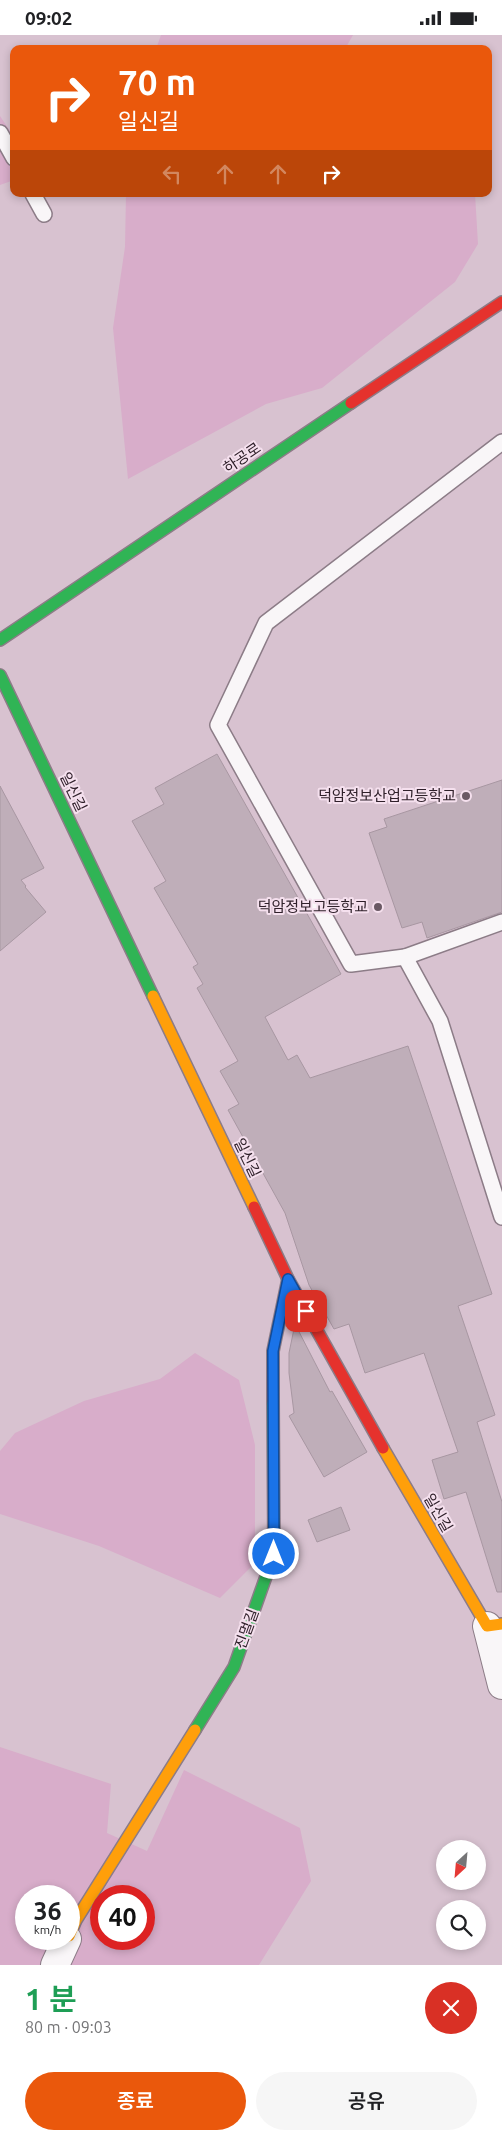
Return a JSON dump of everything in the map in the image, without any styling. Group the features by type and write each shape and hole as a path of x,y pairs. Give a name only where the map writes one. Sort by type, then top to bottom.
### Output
{"street":[{"path":"468,323 502,291"},
{"name":"하공로","path":"0,640 468,323 502,302"},
{"name":"일신길","path":"0,675 288,1279 367,1421 494,1625"},
{"name":"진멀길","path":"80,1914 234,1667 274,1554 273,1351 288,1279"},
{"path":"494,1625 502,1685"},
{"name":"진멀길","path":"55,1965 62,1950"}],"lane":[{"path":"0,133 10,151"},
{"path":"36,197 44,214"},
{"path":"502,442 266,623 218,725 351,964 405,957 502,923"},
{"path":"405,957 440,1021 502,1217"}],"shaded area":[{"path":"161,35 353,35 347,45 157,45"},
{"path":"0,116 10,131 10,181 0,185"},
{"path":"126,197 475,197 478,244 455,282 322,388 266,404 128,479 113,328 125,247"},
{"path":"195,1353 239,1380 255,1445 255,1563 220,1598 99,1546 0,1514 0,1451 15,1433 84,1401 160,1379"},
{"path":"0,1747 111,1784 107,1833 147,1851 184,1770 300,1828 311,1881 259,1965 0,1965"}],"building":[{"path":"217,754 341,974 265,1017 288,1060 297,1055 310,1078 408,1046 492,1294 458,1306 495,1415 477,1422 502,1502 502,1592 497,1592 466,1492 444,1499 432,1460 458,1452 424,1353 365,1373 349,1324 334,1329 309,1285 285,1213 228,1110 239,1104 220,1071 238,1061 197,988 203,984 193,967 198,964 154,888 166,881 132,821 164,804 155,788"},
{"path":"502,780 502,912 427,938 422,922 402,928 369,833 387,827 384,819"},
{"path":"0,786 44,868 21,880 46,912 0,951"},
{"path":"295,1324 330,1392 332,1391 367,1452 324,1477 289,1416 294,1413 289,1373 289,1353"},
{"path":"341,1507 350,1530 317,1542 308,1520"}],"traffic: fast":[{"path":"0,640 351,403"},
{"path":"0,675 153,996"},
{"path":"195,1730 234,1667 274,1554 273,1401"}],"traffic: slow":[{"path":"153,996 254,1207"},
{"path":"383,1448 487,1626 502,1624"},
{"path":"80,1914 195,1730"}],"traffic: jam":[{"path":"351,403 502,302"},
{"path":"254,1207 288,1279 383,1448"},
{"path":"273,1401 273,1351 288,1279"}],"place":[{"name":"덕암정보산업고등학교","path":"466,796"},
{"name":"덕암정보고등학교","path":"378,907"}],"route":[{"path":"274,1554 273,1351 288,1279 306,1311"}]}
